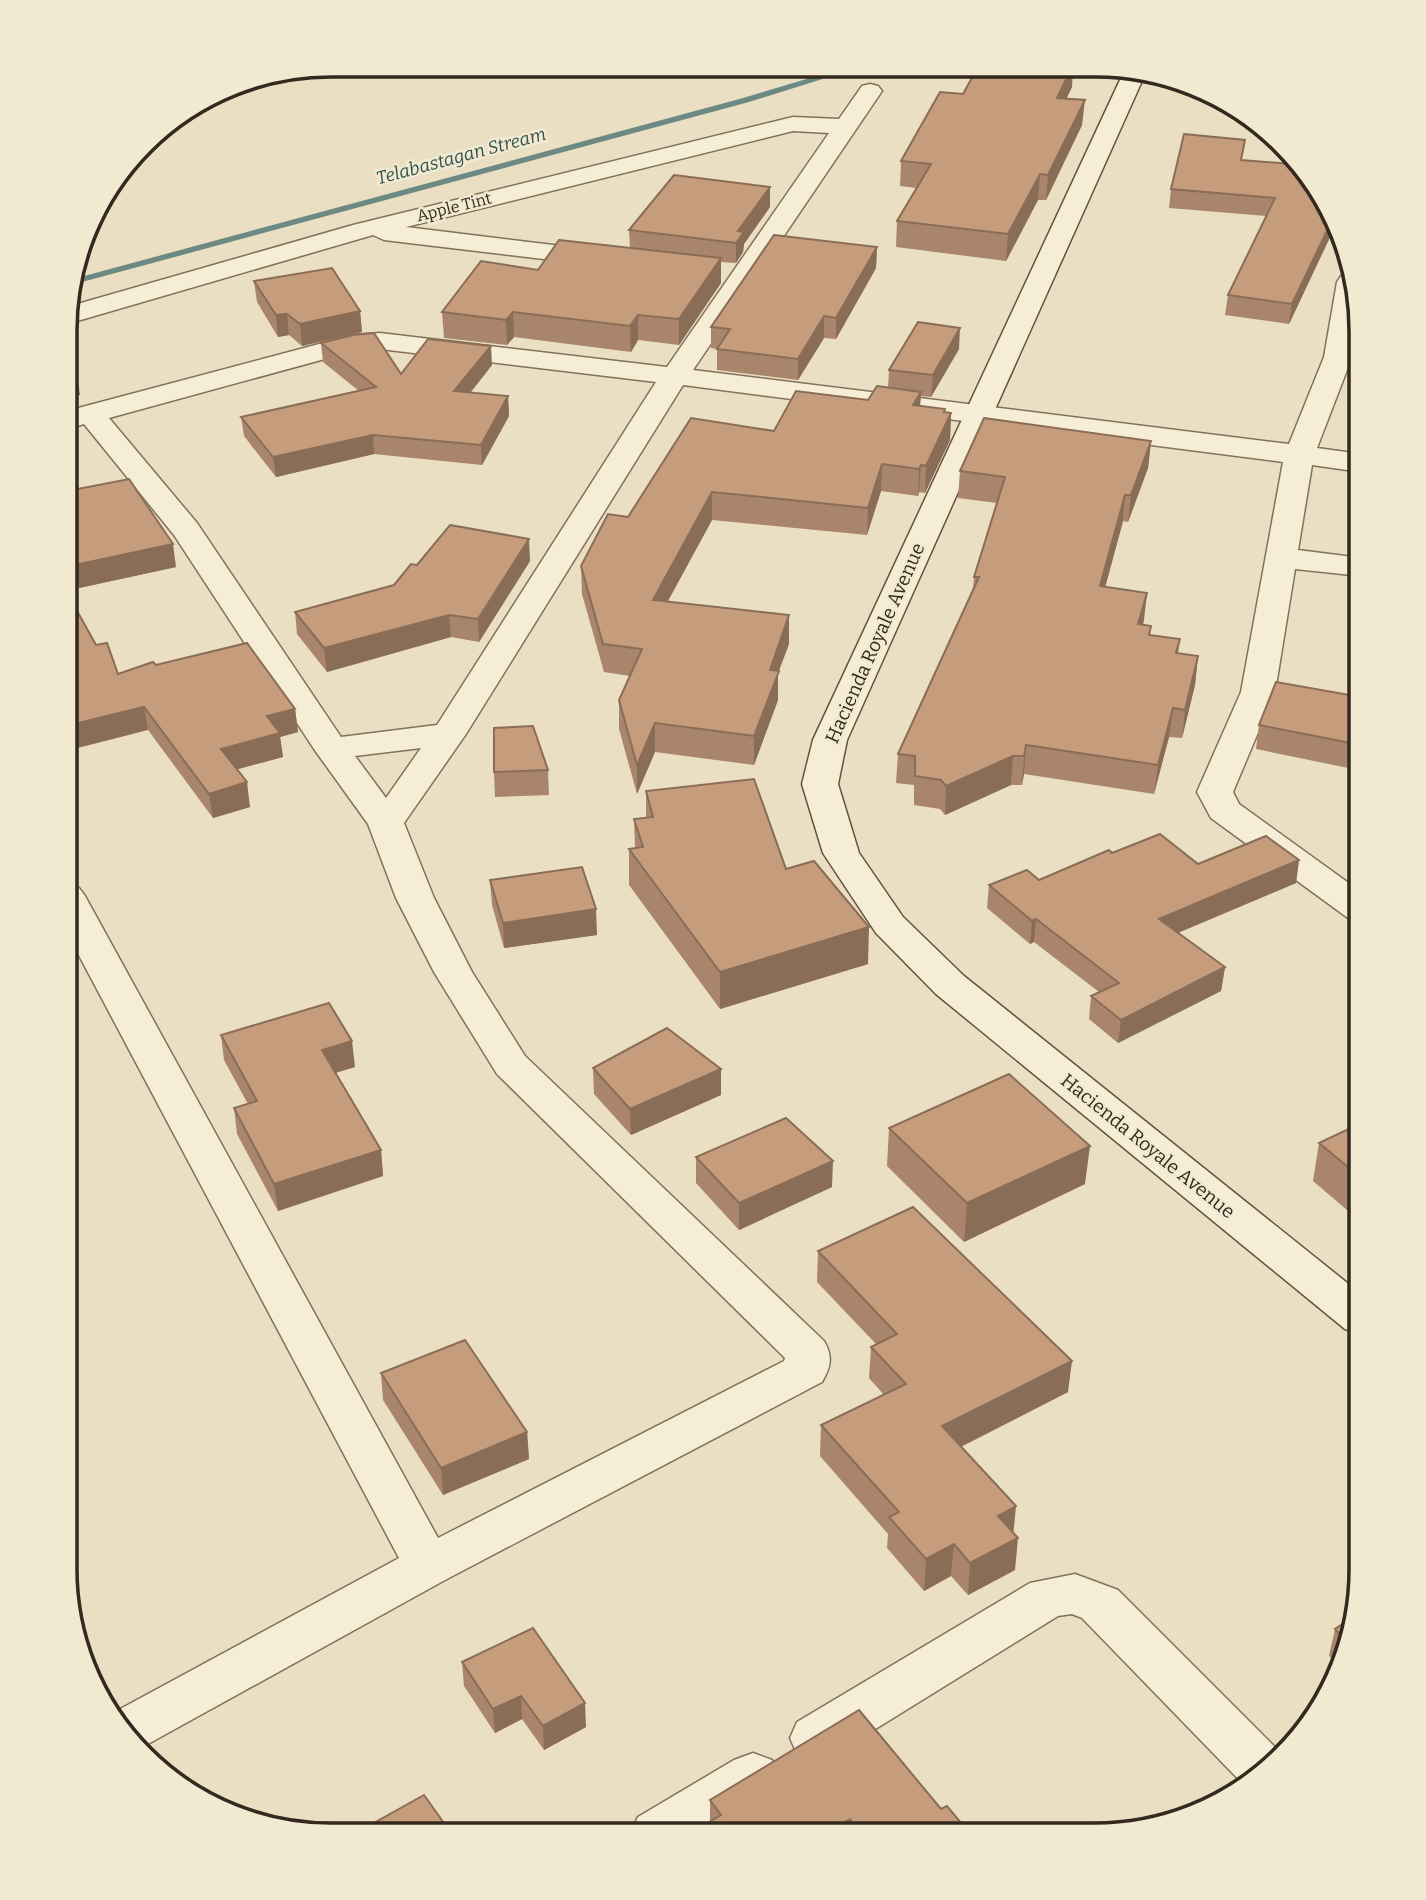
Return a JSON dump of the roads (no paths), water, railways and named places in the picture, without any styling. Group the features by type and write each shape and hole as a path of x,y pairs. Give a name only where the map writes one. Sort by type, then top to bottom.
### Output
{"street":[{"name":"Hacienda Royale Avenue","path":"1131,80 830,740 820,784 841,853 889,925 950,985 1349,1308"},
{"path":"386,823 449,734 675,375 730,274 846,126 870,91"},
{"name":"Apple Tint","path":"78,313 362,230 793,124 846,126"},
{"path":"362,230 621,261"},
{"path":"133,1727 428,1566 806,1370 808,1353 511,1065 453,972 415,898 386,823 331,749 186,530 78,417 353,343 380,341 978,412 1349,462"},
{"path":"1349,358 1299,456 1282,558 1272,693 1215,792 1224,810 1349,901"},
{"path":"1282,558 1349,566"},
{"path":"331,749 449,734"},
{"path":"77,916 428,1566"},
{"path":"675,1823 1048,1597 1061,1595 1075,1594 1100,1604 1257,1764"}],"waterway":[{"name":"Telabastagan Stream","path":"83,279 823,77"}]}
